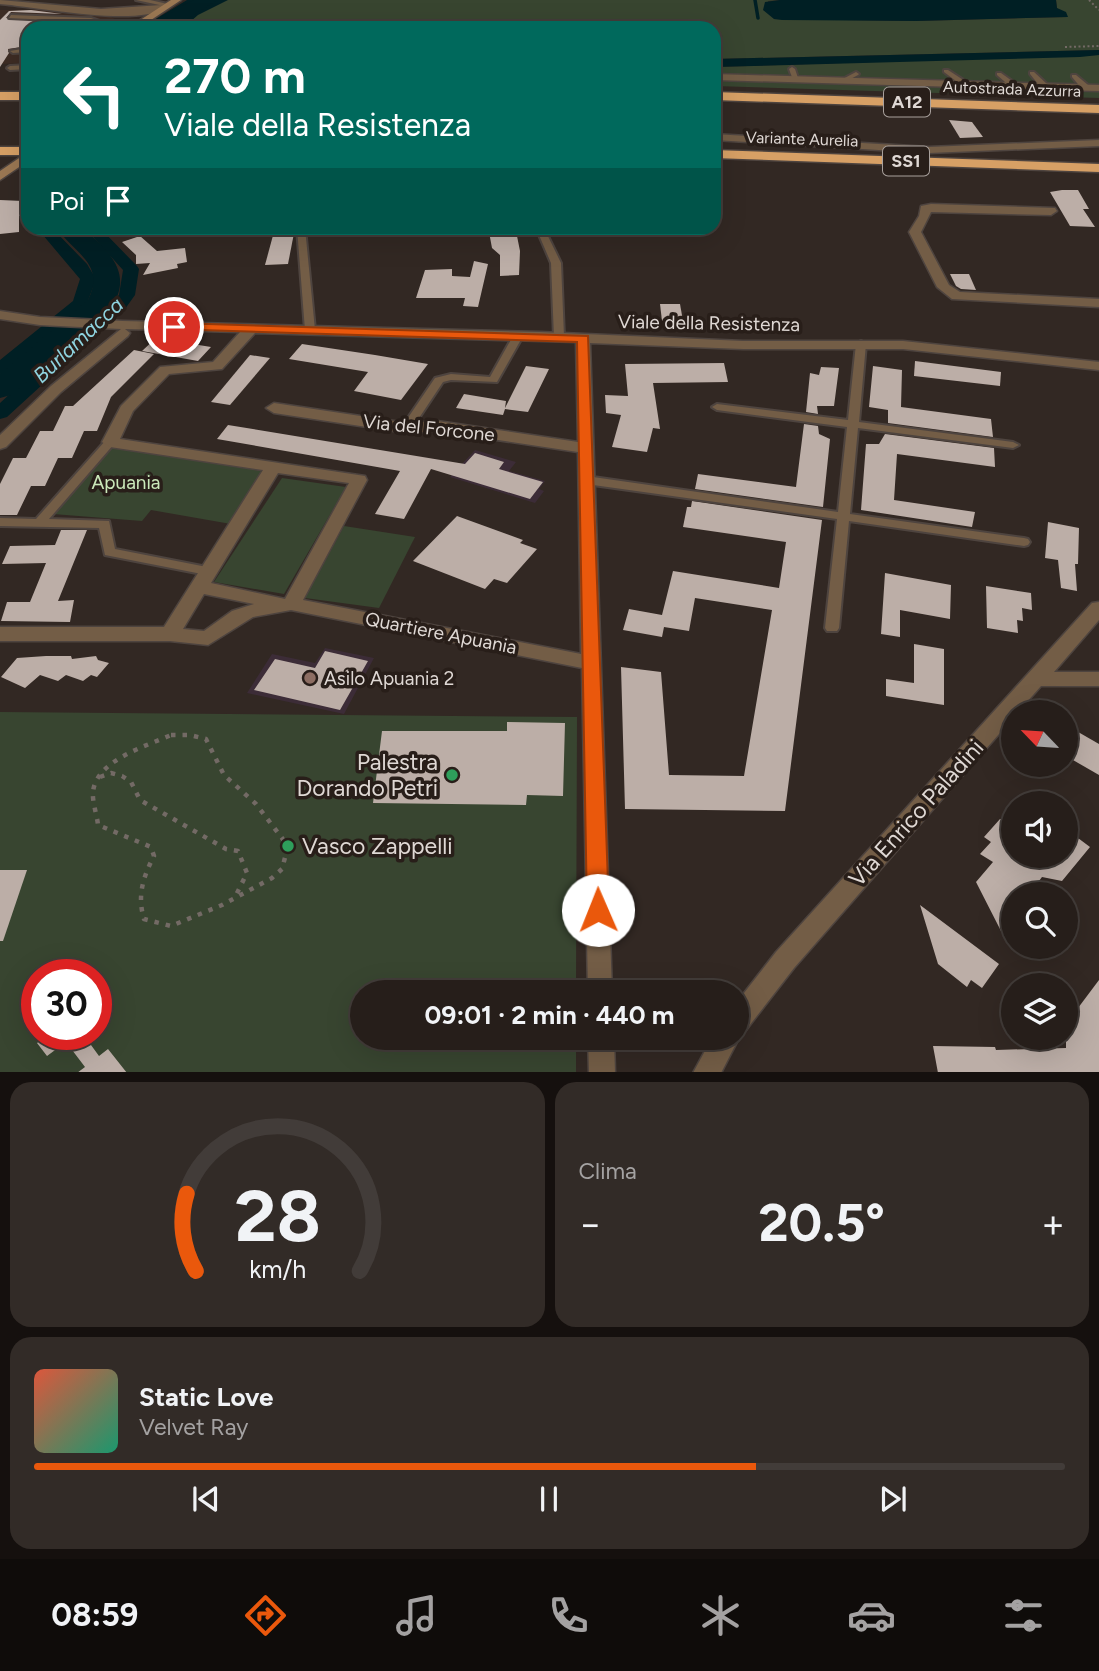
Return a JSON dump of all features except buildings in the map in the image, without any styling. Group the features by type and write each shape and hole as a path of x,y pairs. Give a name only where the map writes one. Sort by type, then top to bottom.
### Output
{"highway":[{"path":"0,90 21,90"},
{"name":"Autostrada Azzurra","path":"721,90 1099,103"},
{"path":"0,96 21,96"},
{"name":"Autostrada Azzurra","path":"721,96 1099,109"},
{"path":"0,145 21,145"},
{"path":"0,151 21,152"},
{"name":"Variante Aurelia","path":"721,154 1099,168"},
{"name":"Variante Aurelia","path":"721,160 1099,175"}],"main road":[{"path":"144,21 169,4"},
{"path":"0,177 21,159"}],"street":[{"path":"0,1 98,12 135,13 169,4"},
{"path":"98,12 118,21"},
{"path":"721,77 1099,88"},
{"path":"721,137 758,137 842,146 929,150 1099,143"},
{"path":"1051,211 931,208 925,209 925,216 915,232 944,288 957,296 1099,303"},
{"name":"Viale della Resistenza","path":"0,304 24,319"},
{"name":"Viale della Resistenza","path":"0,315 123,329 310,330 743,345 904,345 1099,366"},
{"path":"0,444 123,329"},
{"path":"203,579 290,604 359,480 110,442 126,409 165,370 217,366 251,329"},
{"path":"583,338 600,980"},
{"name":"Via del Forcone","path":"274,408 407,428 437,426 585,448"},
{"path":"170,634 273,468"},
{"name":"Quartiere Apuania","path":"0,634 170,634 208,638 235,615 252,608 290,604 592,663"},
{"name":"Via Enrico Paladini","path":"749,1006 785,960 1099,608"},
{"path":"1035,679 1099,679"},
{"path":"601,1050 602,1072"},
{"path":"707,1072 719,1050"}],"lane":[{"path":"139,0 169,4"},
{"path":"72,18 84,10"},
{"path":"11,17 94,21"},
{"path":"13,51 21,50"},
{"path":"10,68 21,67"},
{"path":"792,69 797,80"},
{"path":"946,71 967,85"},
{"path":"1032,73 1045,87"},
{"path":"843,81 856,74"},
{"path":"999,74 1015,86"},
{"path":"1074,76 1085,88"},
{"path":"302,235 310,330"},
{"path":"543,235 556,263 559,337"},
{"path":"407,428 439,380 451,377 493,380 518,336"},
{"path":"832,628 861,344"},
{"path":"717,407 1013,445"},
{"path":"41,521 110,442"},
{"path":"586,480 1024,542"},
{"path":"0,522 105,524 109,552 203,579"}],"path":[{"path":"1089,0 1099,10"},
{"path":"1065,47 1099,46"},
{"path":"171,735 191,735 206,739 223,775 256,804 288,846 282,869 272,878 191,919 170,926 157,925 144,919 138,905 147,869 154,856 151,847 128,836 111,834 97,825 96,804 92,795 97,778 106,768 171,735"},
{"path":"97,778 111,774 122,776 131,782 140,800 226,849 237,851 247,873 243,886 235,897"}],"shaded area":[{"path":"0,10 57,10 107,15 118,21 21,21 21,63 0,64"},
{"path":"475,450 516,462 509,471 545,481 539,489 544,491 535,503 450,477"},
{"name":"Asilo Apuania 2","path":"325,648 374,658 344,714 247,693 272,654 315,663"}],"green space":[{"path":"223,0 780,0 768,1 774,19 916,21 1067,17 1057,8 1056,0 1099,0 1099,50 721,59 721,21 184,21 194,13"},
{"path":"1099,55 1099,98 721,86 721,67"},
{"name":"Apuania","path":"110,442 273,468 231,524 151,510 142,521 53,514"},
{"path":"282,478 346,487 284,594 214,582"},
{"path":"344,526 415,537 379,608 305,598"},
{"name":"Vasco Zappelli","path":"0,712 577,717 576,980 350,980 350,1050 576,1050 576,1072 0,1072"}],"water":[{"path":"1056,0 1057,8 1066,12 1068,17 916,21 774,19 763,10 765,2"},
{"path":"1099,50 1099,55 1080,57 721,67 721,59"}],"waterway":[{"name":"Burlamacca","path":"159,21 194,0"},
{"name":"Burlamacca","path":"172,21 185,11 208,0"},
{"name":"Burlamacca","path":"184,21 194,13 223,0"},
{"path":"755,0 758,18"},
{"name":"Burlamacca","path":"0,369 80,303 88,279 81,267 51,235"},
{"name":"Burlamacca","path":"0,389 100,304 108,280 106,270 95,253 76,235"},
{"name":"Burlamacca","path":"0,413 119,306 127,295 131,269 99,235"}],"place":[{"name":"Asilo Apuania 2","path":"310,678"},
{"name":"Palestra Dorando Petri","path":"452,775"},
{"name":"Vasco Zappelli","path":"288,846"}],"route":[{"path":"174,327 583,338 598,910"}]}
